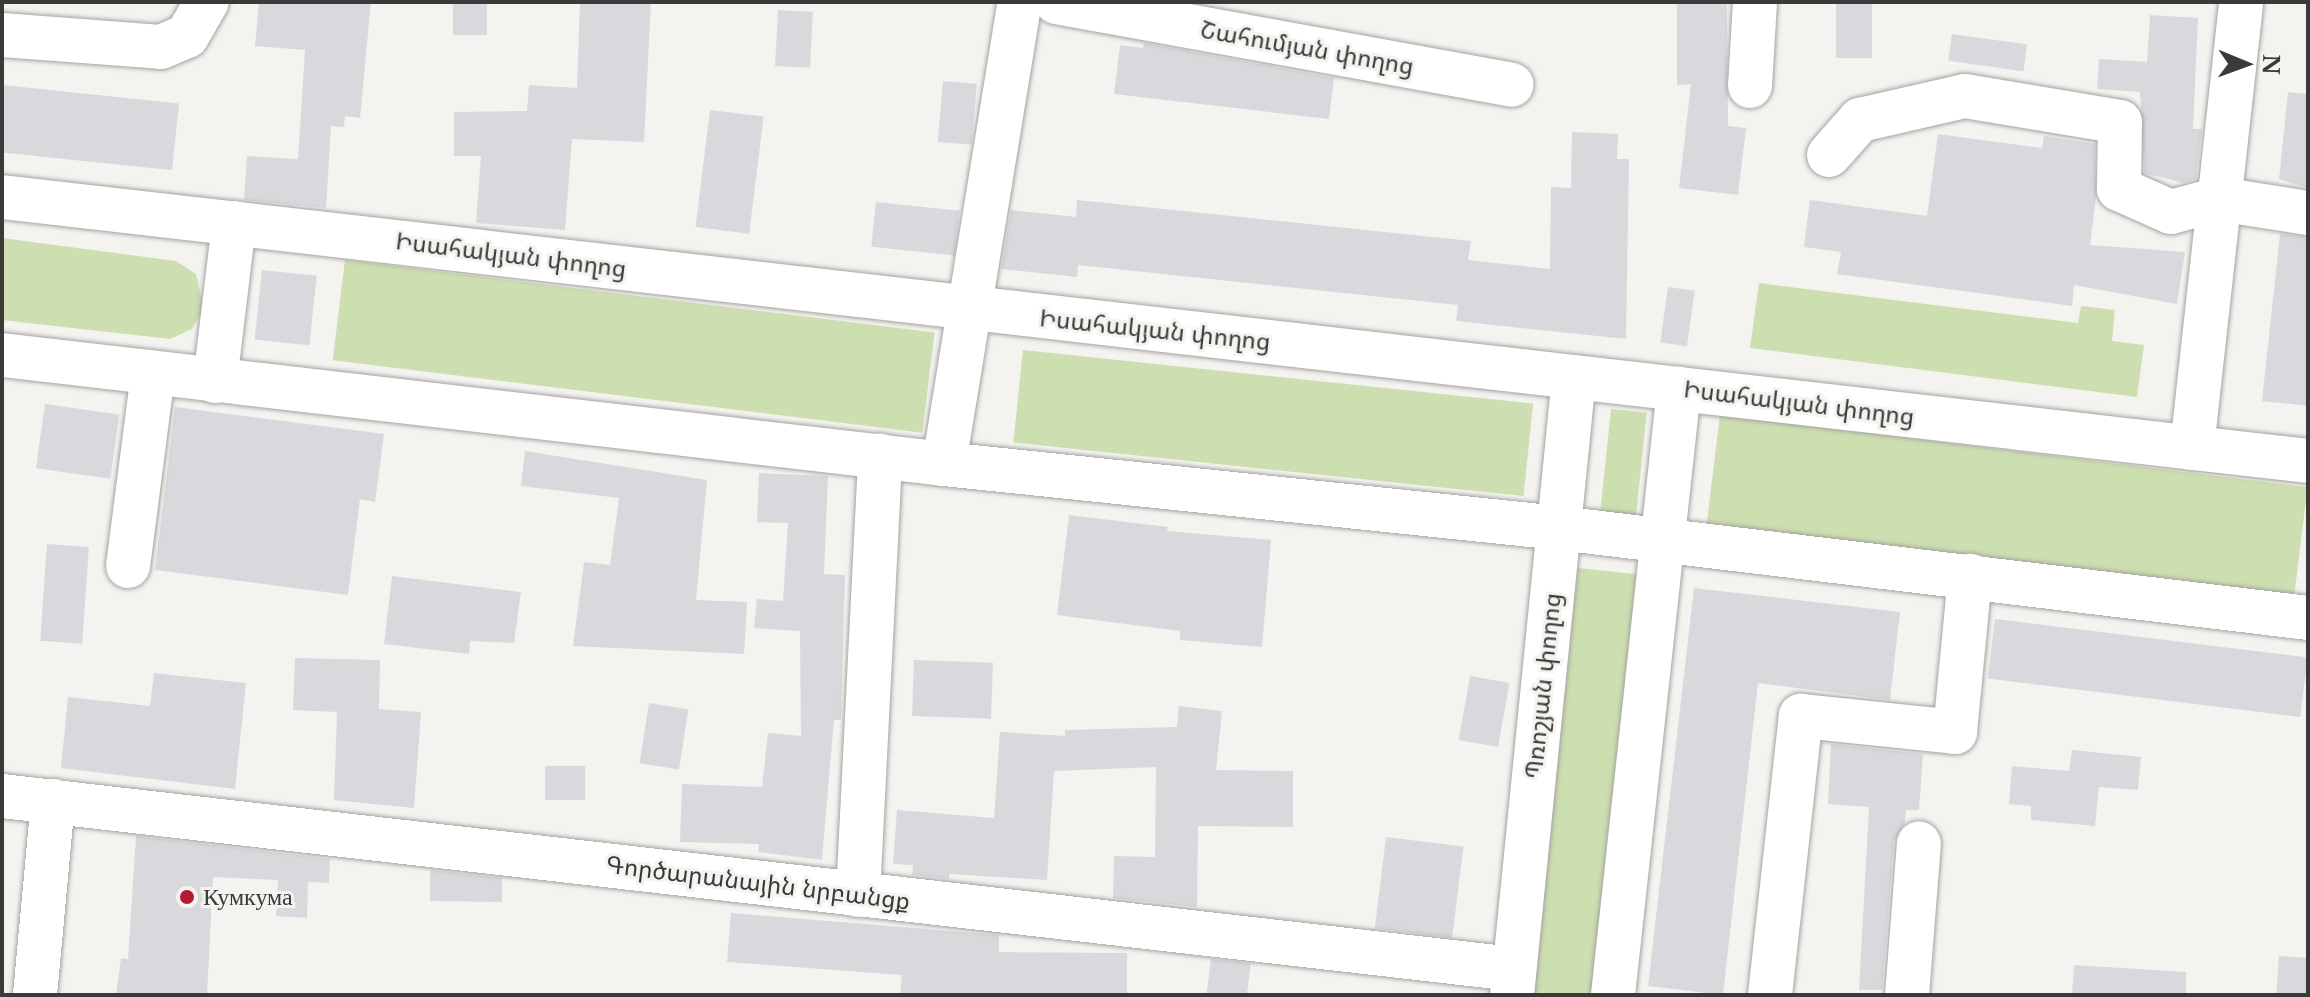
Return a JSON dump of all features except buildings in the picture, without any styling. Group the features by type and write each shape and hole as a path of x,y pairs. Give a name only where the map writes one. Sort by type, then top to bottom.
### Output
{"street":[{"path":"944,464 1020,2"},
{"name":"Շահումյան փողոց","path":"1056,2 1511,85"},
{"path":"1750,86 1755,2"},
{"path":"2192,448 2241,2"},
{"path":"2,35 161,47 197,19"},
{"path":"1829,155 1860,120 1965,96 2120,122 2119,189 2171,212 2219,199 2308,213"},
{"name":"Իսահակյան փողոց","path":"2,197 2308,461"},
{"path":"215,381 234,223"},
{"path":"2,355 944,464 1559,528 2308,618"},
{"path":"128,566 153,373"},
{"name":"Պռոշյան փողոց","path":"1513,982 1574,377"},
{"path":"1613,995 1679,389"},
{"path":"858,895 880,456"},
{"path":"1770,995 1801,716 1955,732 1970,576"},
{"name":"Գործարանային նրբանցք","path":"2,796 858,895 1513,982"},
{"path":"35,995 53,801"},
{"path":"1907,995 1919,843"}],"green space":[{"path":"2,238 176,261 196,274 204,308 192,329 170,339 2,320"},
{"path":"345,260 935,332 922,433 333,360"},
{"path":"1759,283 2078,323 2081,306 2115,310 2112,341 2144,345 2137,397 1750,348"},
{"path":"1023,350 1533,404 1523,496 1013,442"},
{"path":"1611,409 1647,413 1636,517 1600,513"},
{"path":"1720,415 2308,487 2294,601 1706,529"},
{"path":"1578,568 1640,574 1595,995 1533,995"}],"place":[{"name":"Кумкума","path":"187,897"}]}
